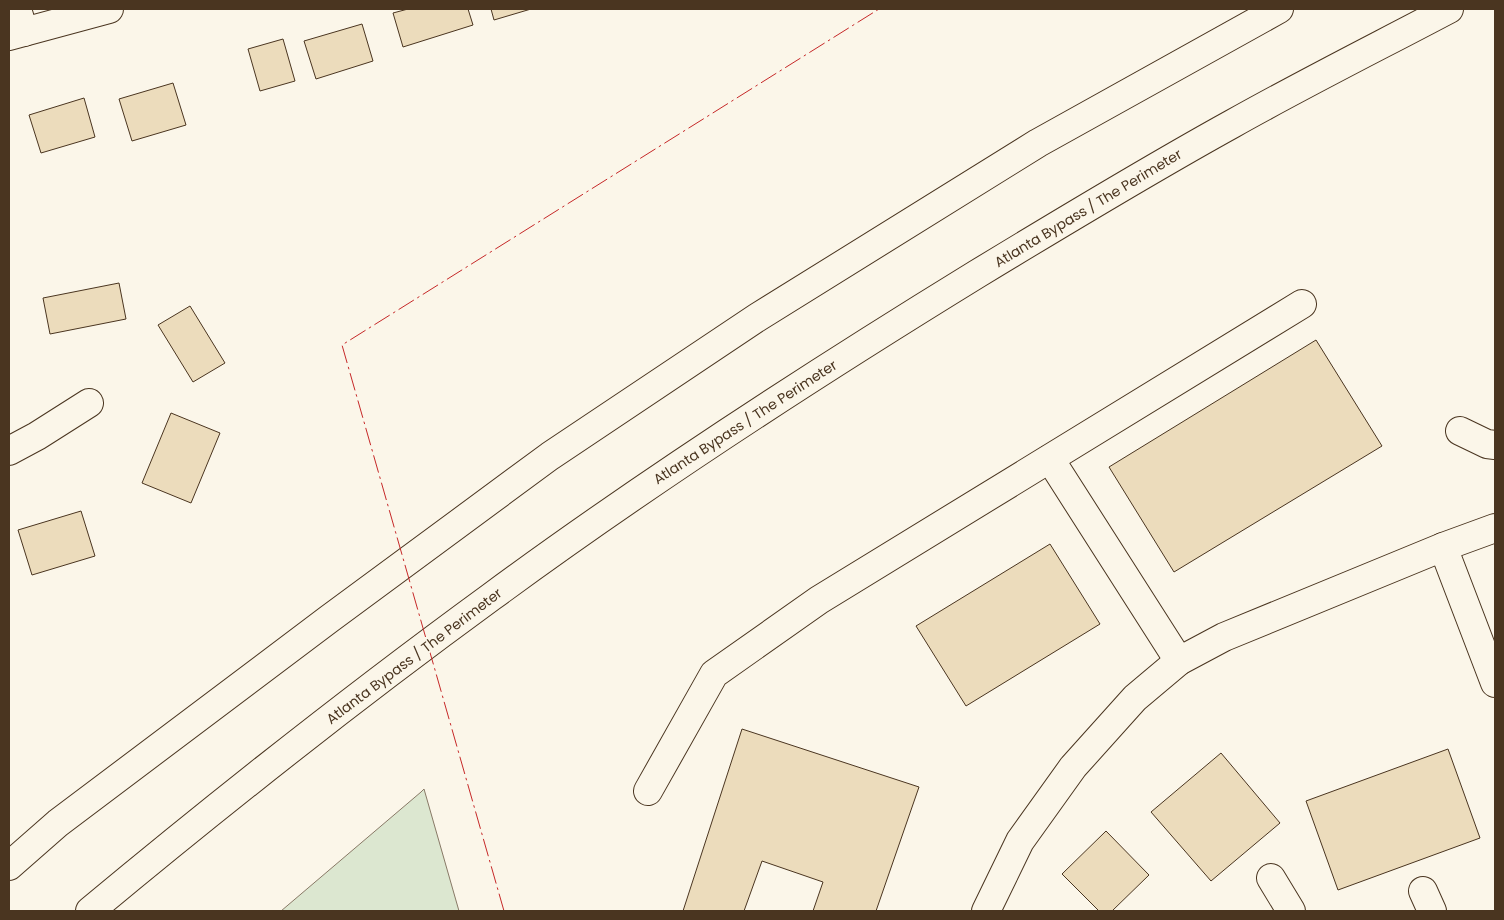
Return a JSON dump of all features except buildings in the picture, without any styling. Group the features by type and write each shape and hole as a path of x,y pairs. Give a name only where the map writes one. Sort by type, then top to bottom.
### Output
{"main road":[{"path":"17,26 109,9"},
{"path":"9,866 66,817 329,618 550,456 758,317 1038,143 1279,9"},
{"name":"Atlanta Bypass / The Perimeter","path":"90,911 190,828 363,692 493,595 666,473 876,336 1054,227 1231,124 1449,9"},
{"path":"648,791 714,674 820,600 1302,304"},
{"path":"9,451 37,436 89,403"},
{"path":"1460,431 1487,444 1495,445"},
{"path":"1050,459 1179,661"},
{"path":"986,911 1020,840 1073,767 1135,698 1179,661 1224,637 1443,547 1495,528"},
{"path":"1443,547 1485,628 1495,683"},
{"path":"1271,878 1290,911"}],"green space":[{"path":"424,789 459,911 281,911 421,792"}],"power":[{"path":"504,911 342,345 879,9"}]}
